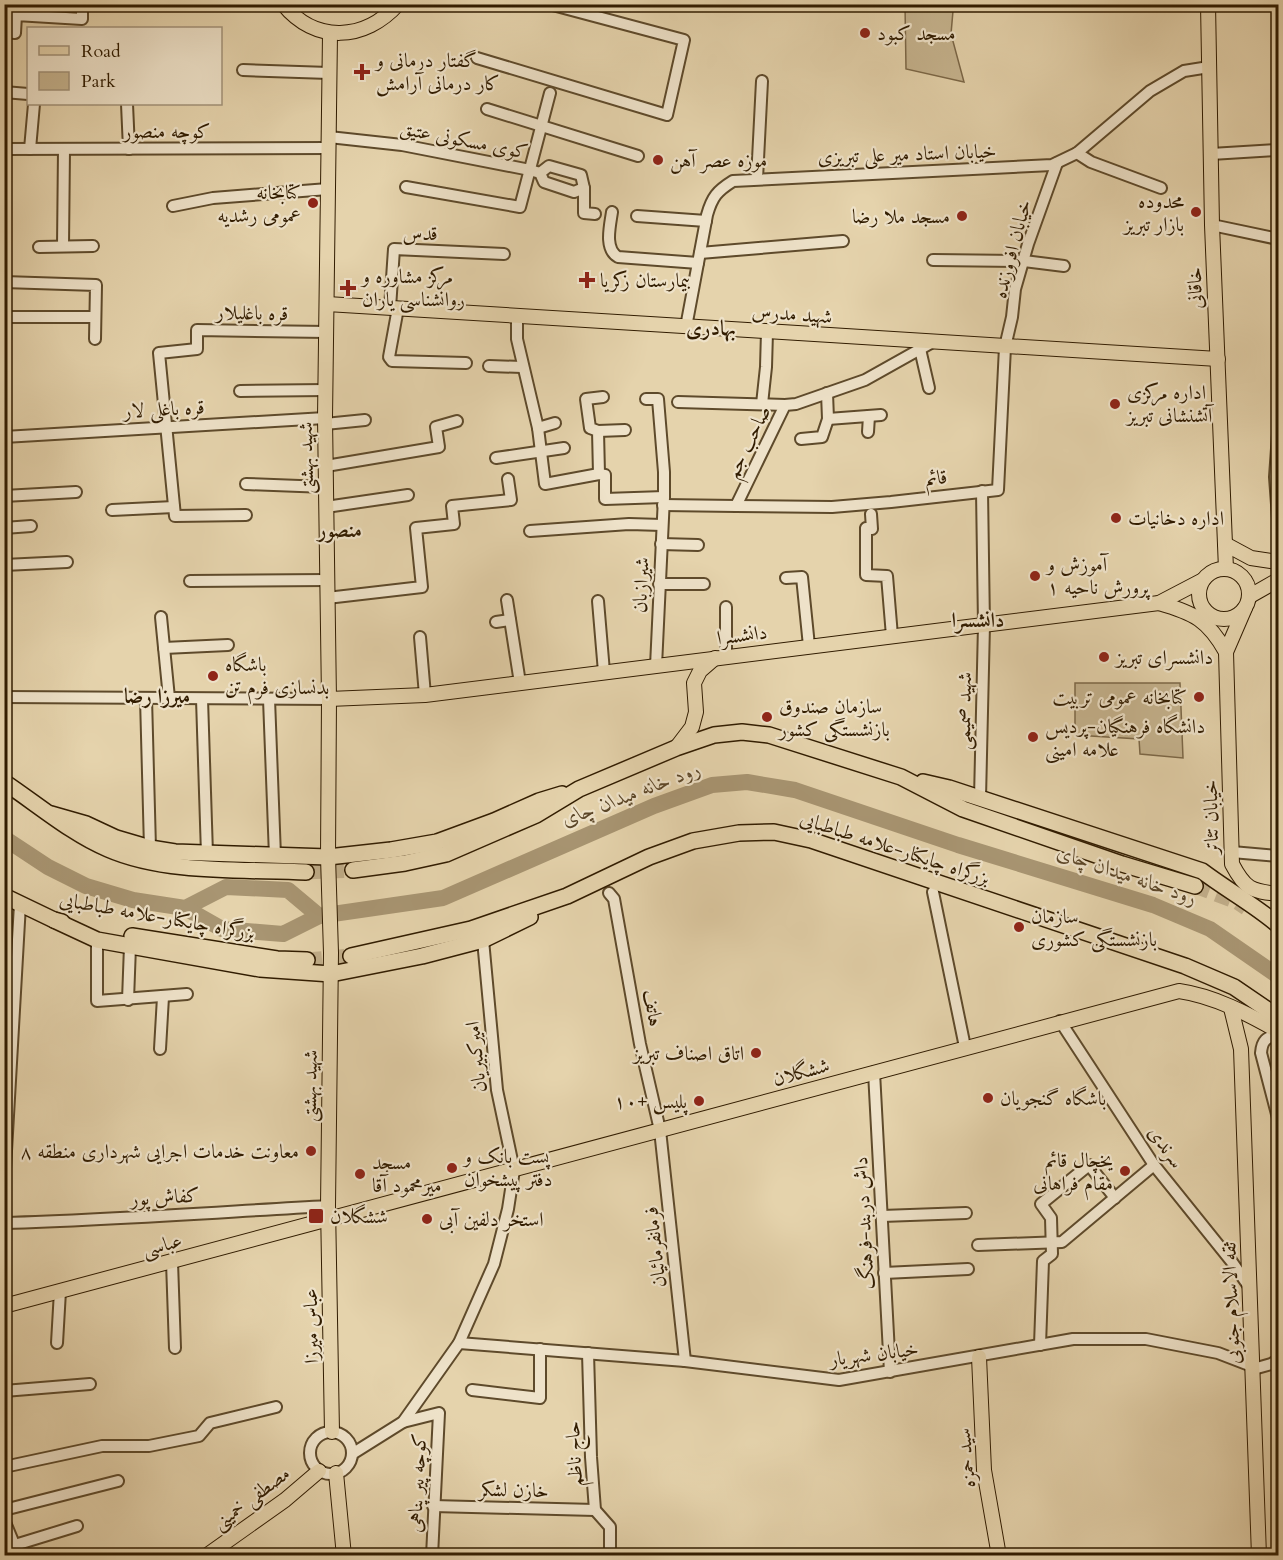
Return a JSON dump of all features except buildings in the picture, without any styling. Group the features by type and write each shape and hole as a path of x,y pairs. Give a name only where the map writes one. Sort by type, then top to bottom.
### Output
{"highway":[{"path":"51,814 86,824 116,838 150,848 207,854 328,857 391,850 437,842 539,801 579,789 676,748 714,735 742,732 769,735 901,777 950,788 1202,871 1225,889 1271,914 1278,925"},
{"path":"901,777 963,809 1122,864 1195,886"},
{"path":"4,782 107,849 140,860 175,866 306,872"},
{"path":"353,870 405,864 446,854 537,815 579,789"},
{"name":"بزرگراه چایکنار-علامه طباطبایی","path":"351,957 471,929 567,896 649,857 693,842 738,833 774,832 811,840 1185,966 1234,987 1278,1017"},
{"name":"بزرگراه چایکنار-علامه طباطبایی","path":"4,896 54,920 111,932 277,959 307,960"},
{"path":"54,920 97,940 260,969 332,974 422,956 483,939 526,920 567,896"}],"main road":[{"path":"283,4 305,24 330,34 358,30 373,25 398,4"},
{"name":"خاقانی","path":"1208,4 1212,225 1225,544 1229,570"},
{"name":"شهید بهشتى","path":"328,1213 332,974 328,857 329,699 325,421 330,34"},
{"name":"شهید مدرس","path":"327,304 767,332 926,346 1005,347 1218,359"},
{"path":"1225,544 1251,558 1274,561"},
{"path":"1159,603 1203,580 1213,572 1274,561"},
{"path":"1229,570 1244,578 1250,589 1248,602"},
{"path":"1203,580 1200,586 1201,605 1210,615 1222,620 1236,617 1248,602 1278,580"},
{"name":"خیابان تئاتر","path":"1248,602 1226,652 1232,864 1241,882 1258,892 1278,894"},
{"path":"1159,603 1194,614 1209,626 1226,652"},
{"name":"دانشسرا","path":"329,699 425,695 1159,603"},
{"path":"676,748 692,727 696,712 694,683 700,671 720,658"},
{"name":"ششگلان","path":"328,1213 513,1170 1179,991 1197,993 1232,1008 1278,1033"},
{"name":"ثقه الاسلام جنوبی","path":"1232,1008 1241,1049 1259,1556"},
{"name":"عباسى","path":"4,1306 172,1262 328,1213"},
{"name":"عباس میرزا","path":"328,1213 332,1432"},
{"name":"سید حمزه","path":"979,1357 984,1470 999,1556"},
{"name":"مصطفی خمینی","path":"206,1556 285,1500 319,1471"},
{"path":"336,1473 344,1556"}],"street":[{"path":"4,32 15,33 16,15 82,20 82,4"},
{"path":"477,58 667,115 684,40 549,4"},
{"name":"خیابان استاد میر علی تبریزی","path":"686,327 712,200 721,189 733,181 1030,167 1057,163 1077,153 1150,91 1184,71 1209,67"},
{"path":"243,70 329,73"},
{"path":"758,179 762,81"},
{"path":"4,92 27,94"},
{"path":"406,187 520,207 535,171 541,126 550,93"},
{"path":"30,149 34,105"},
{"path":"127,105 129,149"},
{"path":"487,109 638,156"},
{"name":"کوچه منصور","path":"4,149 129,149 329,143"},
{"name":"کوی مسکونی عتیق","path":"329,143 402,145 535,171 544,182 574,192 584,188"},
{"path":"63,246 64,149"},
{"path":"1211,154 1278,150"},
{"path":"1077,153 1091,162 1161,188"},
{"name":"خیابان افروزنده","path":"1005,347 1012,317 1015,289 1028,244 1057,163"},
{"path":"535,171 549,166 581,175 584,188 584,213 595,214"},
{"path":"173,206 213,198 328,189"},
{"path":"612,212 609,244 611,252 618,257 699,258 843,242"},
{"path":"637,216 706,221"},
{"path":"1212,225 1278,239"},
{"path":"39,247 93,246"},
{"name":"قدس","path":"394,308 394,249 504,254"},
{"path":"933,260 1024,261 1065,266"},
{"path":"4,282 96,285 95,339"},
{"path":"394,308 389,357 392,361 466,363"},
{"path":"517,316 517,339 538,428 545,484 599,474 594,429 586,399 603,397"},
{"path":"4,317 95,317"},
{"name":"قره باغلیلار","path":"168,427 159,353 196,349 197,330 327,332"},
{"path":"762,404 767,332"},
{"path":"926,346 928,388"},
{"name":"صاحب جم","path":"599,474 605,476 605,499 736,506 785,405 796,404 865,380 926,346"},
{"path":"982,491 998,490 1005,347"},
{"path":"489,366 522,367"},
{"path":"240,391 326,390"},
{"path":"801,439 822,436 828,419 827,393"},
{"name":"شیرازبان","path":"646,399 658,399 664,472 656,666"},
{"path":"678,402 785,405"},
{"path":"828,419 881,415"},
{"path":"868,416 868,432"},
{"name":"قره باغلی لار","path":"4,437 168,427 365,420"},
{"path":"326,466 439,447 432,428 457,421"},
{"path":"538,428 555,423"},
{"path":"168,427 175,516 246,515"},
{"path":"594,429 625,429"},
{"path":"1278,434 1275,477 1278,510"},
{"path":"496,458 564,448"},
{"path":"327,598 422,587 416,528 454,524 452,506 511,500 508,478"},
{"path":"246,484 326,487"},
{"name":"قائم","path":"736,506 842,506 982,491"},
{"name":"شهید صمیمی","path":"980,798 984,625 982,491"},
{"path":"4,496 76,492"},
{"path":"326,507 408,495"},
{"path":"112,510 174,507"},
{"path":"871,514 872,528 866,528 866,575 887,576 892,636"},
{"path":"530,531 629,524 662,525"},
{"path":"4,528 32,526"},
{"path":"661,544 698,545"},
{"path":"4,565 67,562"},
{"path":"786,578 802,577 809,646"},
{"path":"190,580 327,580"},
{"path":"659,584 704,584"},
{"path":"507,600 520,683"},
{"path":"598,601 604,672"},
{"path":"720,658 726,607"},
{"path":"161,616 169,698"},
{"path":"496,622 510,620"},
{"path":"420,637 425,695"},
{"path":"164,648 228,645"},
{"path":"4,697 329,699"},
{"path":"146,698 150,848"},
{"path":"202,699 207,854"},
{"path":"269,699 275,856"},
{"path":"1232,852 1278,856"},
{"name":"هاتف","path":"609,892 614,899 640,1044 660,1130"},
{"path":"933,892 965,1047"},
{"path":"4,1186 20,904"},
{"name":"امیرکبیریان","path":"403,1422 459,1343 494,1264 508,1209 513,1170 497,1090 483,939"},
{"path":"97,940 97,1001 187,994"},
{"path":"128,1000 130,946"},
{"path":"160,1049 163,997"},
{"name":"سرندی","path":"1060,1022 1154,1165 1232,1262 1250,1288"},
{"path":"1278,1033 1265,1039 1261,1044 1261,1053 1278,1118"},
{"name":"داش دربند-فرهنگ","path":"874,1072 890,1372"},
{"name":"فرمانفرمائیان","path":"660,1130 685,1361"},
{"path":"1040,1345 1043,1261 1052,1254 1051,1218 1041,1204 1089,1165 1115,1198"},
{"path":"978,1245 1062,1242 1154,1165"},
{"name":"کفاش پور","path":"4,1223 83,1221 151,1215 328,1213"},
{"path":"882,1216 966,1213"},
{"path":"172,1262 175,1348"},
{"path":"884,1273 968,1269"},
{"path":"57,1343 60,1292"},
{"name":"خیابان شهریار","path":"459,1343 685,1361 839,1380 1073,1339 1146,1338 1218,1353 1253,1367"},
{"path":"472,1390 540,1398 540,1349"},
{"name":"حاج ناظم","path":"588,1353 595,1510 610,1527 610,1548"},
{"path":"1253,1367 1257,1368 1278,1360"},
{"path":"4,1391 90,1384"},
{"path":"4,1467 102,1446 149,1446 199,1436 210,1423 276,1407"},
{"name":"کوچه پیر پناهی","path":"403,1422 439,1413 432,1556"},
{"path":"352,1454 403,1422"},
{"path":"332,1432 344,1436 352,1454 348,1466 336,1473 327,1474 319,1471 310,1460 310,1446 319,1435 332,1432"},
{"path":"4,1510 118,1481"},
{"name":"خازن لشکر","path":"433,1506 595,1510"},
{"path":"5,1522 15,1552 77,1527"}],"green space":[{"path":"905,5 966,5 966,10 953,11 951,34 964,82 906,69"},
{"path":"1075,683 1180,683 1183,758 1140,754 1139,739 1075,735"}],"waterway":[{"name":"رود خانه میدان چای","path":"4,838 48,867 86,886 133,900 185,908 226,887 288,890 319,916 443,898 654,806 712,785 747,782 795,790 958,845 1153,905 1210,929 1278,976"},
{"path":"185,908 222,929 283,934 319,916"}],"tunnel":[{"path":"306,872 353,870"},
{"path":"1195,886 1237,902 1246,908"},
{"path":"307,960 351,956"}],"place":[{"name":"مسجد کبود","path":"865,33"},
{"name":"گفتار درمانی و کار درمانی آرامش","path":"362,72"},
{"name":"موزه عصر آهن","path":"658,160"},
{"name":"کتابخانه عمومی رشدیه","path":"313,203"},
{"name":"محدوده بازار تبریز","path":"1196,212"},
{"name":"مسجد ملا رضا","path":"962,216"},
{"name":"بیمارستان زکریا","path":"587,280"},
{"name":"مرکز مشاوره و روانشناسی یاران","path":"348,288"},
{"name":"اداره مرکزی آتشنشانی تبریز","path":"1115,404"},
{"name":"اداره دخانیات","path":"1116,518"},
{"name":"آموزش و پرورش ناحیه ۱","path":"1035,576"},
{"name":"دانشسرای تبریز","path":"1104,657"},
{"name":"باشگاه بدنسازی فرم تن","path":"213,676"},
{"name":"کتابخانه عمومی تربیت","path":"1199,697"},
{"name":"سازمان صندوق بازنشستگی کشور","path":"767,717"},
{"name":"دانشگاه فرهنگیان-پردیس علامه امینی","path":"1033,737"},
{"name":"سازمان بازنشستگی کشوری","path":"1019,927"},
{"name":"اتاق اصناف تبریز","path":"756,1053"},
{"name":"باشگاه گنجویان","path":"988,1098"},
{"name":"پلیس +۱۰","path":"699,1101"},
{"name":"معاونت خدمات اجرایی شهرداری منطقه ۸","path":"311,1151"},
{"name":"پست بانک و دفتر پیشخوان","path":"452,1168"},
{"name":"یخچال قائم مقام فراهانی","path":"1125,1171"},
{"name":"مسجد میرمحمود آقا","path":"360,1174"},
{"name":"ششگلان","path":"316,1216"},
{"name":"استخر دلفین آبی","path":"427,1219"}],"district":[{"name":"بهادری","path":"711,328"},
{"name":"منصور","path":"340,530"},
{"name":"دانشسرا","path":"978,620"},
{"name":"میرزا رضا","path":"157,696"}]}
